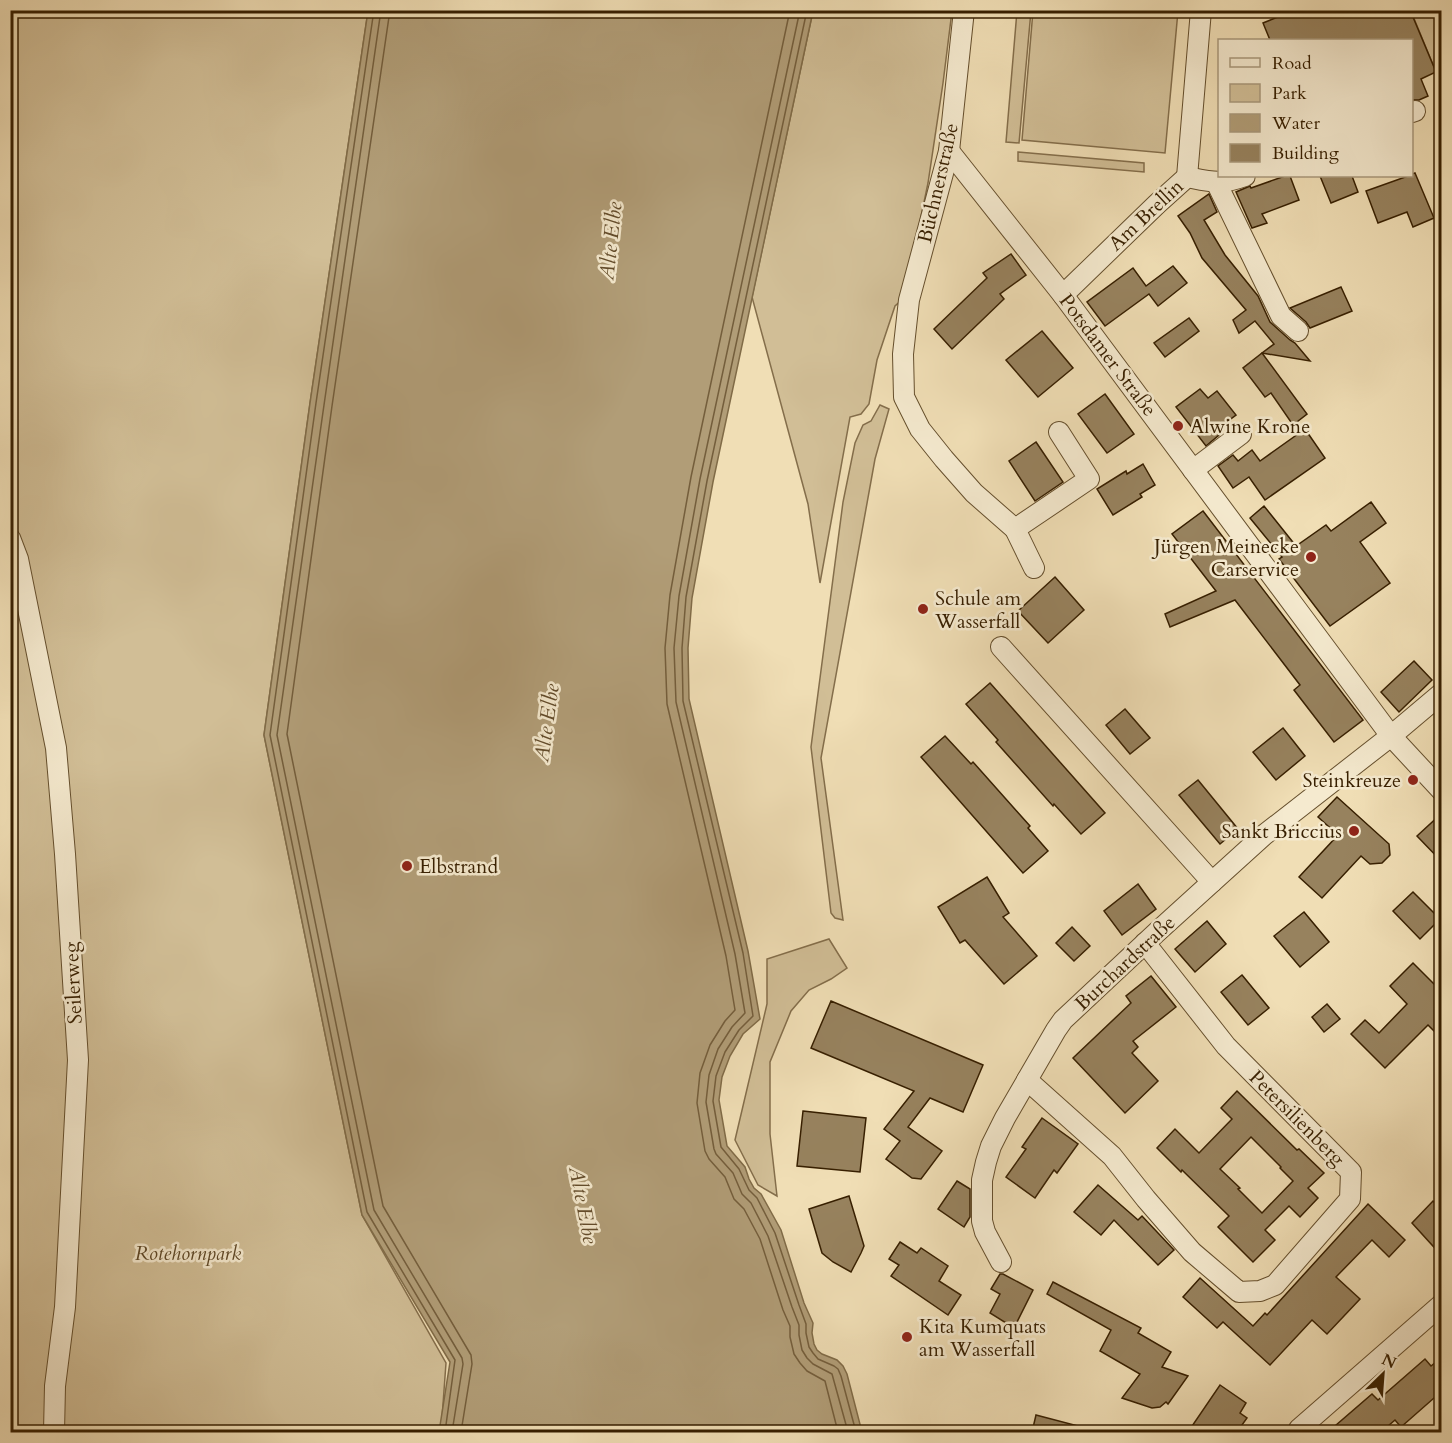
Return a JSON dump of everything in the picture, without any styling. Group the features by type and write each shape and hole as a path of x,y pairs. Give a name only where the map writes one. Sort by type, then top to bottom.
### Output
{"street":[{"name":"Büchnerstraße","path":"964,10 949,152 909,300 903,354 903,397 920,429 974,494 1014,529"},
{"path":"1187,177 1201,10"},
{"name":"Potsdamer Straße","path":"949,152 1063,295 1391,736 1442,791"},
{"name":"Am Brellin","path":"1063,295 1187,177 1216,182 1227,182 1242,177"},
{"path":"1216,182 1281,316 1298,331"},
{"path":"1034,568 1014,529 1089,479 1059,432"},
{"path":"1193,470 1241,434"},
{"name":"Seilerweg","path":"10,538 18,559 56,748 78,1060 64,1307 55,1386 54,1432"},
{"path":"1001,647 1212,882"},
{"name":"Burchardstraße","path":"1001,1262 985,1232 982,1221 982,1180 991,1146 1005,1118 1063,1020 1264,835 1391,736 1442,693"},
{"name":"Petersilienberg","path":"1027,1080 1112,1156 1192,1252 1239,1292 1260,1291 1275,1285 1298,1259 1350,1199 1351,1172 1226,1046 1145,944"},
{"path":"1302,1432 1299,1429 1442,1304"}],"green space":[{"name":"Rotehornpark","path":"10,11 368,11 264,735 362,1215 446,1363 441,1432 11,1432"},
{"path":"813,11 952,11 928,183 904,298 895,306 877,360 869,404 861,414 850,417 820,583 808,504 752,297"},
{"path":"1017,11 1031,11 1019,143 1006,142"},
{"path":"1033,11 1178,11 1165,153 1022,140"},
{"path":"1411,11 1441,11 1441,80 1436,72"},
{"path":"1018,152 1144,163 1144,172 1018,161"},
{"path":"880,405 889,409 875,459 821,758 843,920 835,918 831,913 811,747 843,502 855,443 863,425 871,421"},
{"path":"829,939 847,968 809,990 791,1011 770,1062 770,1134 777,1196 758,1185 735,1140 767,1004 767,959"}],"water":[{"name":"Alte Elbe","path":"368,11 813,11 713,482 692,598 688,648 689,699 748,951 760,1019 743,1034 730,1056 722,1077 719,1100 727,1146 745,1167 754,1188 761,1194 781,1230 804,1303 813,1323 814,1344 822,1354 837,1360 843,1366 862,1432 439,1432 450,1362 362,1215 264,735"}],"building":[{"path":"1295,10 1410,10 1436,72 1421,79 1428,96 1413,100 1413,39 1270,39 1263,23"},
{"path":"1415,173 1434,218 1413,227 1407,212 1378,223 1366,191 1405,177 1413,177"},
{"path":"1282,177 1290,177 1299,200 1262,214 1267,223 1252,228 1236,192 1250,186 1251,188"},
{"path":"1320,177 1352,177 1358,192 1331,203"},
{"path":"1209,194 1217,212 1204,220 1225,255 1258,296 1270,322 1295,343 1310,361 1262,353 1274,344 1255,321 1239,333 1233,320 1246,310 1202,258 1190,233 1178,216"},
{"path":"1011,254 1026,275 1000,294 1004,299 952,349 934,329 987,278 983,273"},
{"path":"1173,266 1187,283 1158,306 1149,294 1105,326 1087,302 1133,268 1146,286"},
{"path":"1341,287 1352,311 1310,328 1290,308"},
{"path":"1189,318 1199,331 1165,357 1154,343"},
{"path":"1042,331 1073,368 1038,397 1006,360"},
{"path":"1262,353 1307,414 1293,425 1271,393 1265,397 1243,368"},
{"path":"1200,389 1208,398 1217,391 1236,415 1216,430 1219,435 1206,446 1176,407"},
{"path":"1105,394 1134,434 1107,453 1078,414"},
{"path":"1305,429 1325,458 1265,500 1249,477 1233,488 1218,466 1233,455 1238,461 1252,450 1260,461"},
{"path":"1036,442 1063,482 1035,501 1009,461"},
{"path":"1143,464 1155,485 1140,494 1142,497 1113,515 1097,489 1126,471 1127,474"},
{"path":"1371,502 1386,523 1360,542 1390,583 1330,626 1279,559 1282,557 1250,518 1264,506 1296,546 1326,525 1331,531"},
{"path":"1203,511 1363,720 1334,742 1294,690 1300,685 1235,600 1170,627 1165,614 1216,591 1172,534"},
{"path":"1055,577 1084,610 1048,643 1018,611"},
{"path":"1414,661 1432,680 1399,712 1381,692"},
{"path":"990,683 1105,813 1081,834 996,742 998,740 966,704"},
{"path":"1125,709 1150,738 1130,754 1106,725"},
{"path":"1283,728 1305,756 1276,780 1253,752"},
{"path":"945,736 971,764 973,762 1030,826 1028,828 1048,851 1023,873 921,757"},
{"path":"1198,780 1238,829 1220,844 1179,795"},
{"path":"1337,797 1389,844 1390,855 1382,863 1370,864 1361,856 1322,898 1299,877 1338,835 1318,817"},
{"path":"1442,813 1442,862 1417,836"},
{"path":"987,877 1009,913 1003,917 1037,956 1004,984 965,940 960,943 938,907"},
{"path":"1138,884 1156,909 1122,935 1104,911"},
{"path":"1413,892 1440,919 1420,939 1393,911"},
{"path":"1304,912 1329,942 1300,967 1274,936"},
{"path":"1207,921 1226,944 1195,972 1175,949"},
{"path":"1072,927 1090,946 1074,961 1056,943"},
{"path":"1413,963 1442,992 1442,1039 1428,1025 1385,1068 1351,1034 1365,1020 1379,1033 1407,1004 1390,986"},
{"path":"1242,975 1269,1008 1248,1025 1221,992"},
{"path":"1151,976 1176,1007 1133,1041 1138,1047 1132,1053 1158,1081 1125,1113 1073,1058 1131,1003 1126,996"},
{"path":"831,1001 983,1065 963,1112 930,1098 908,1127 942,1151 921,1179 912,1178 886,1159 900,1141 884,1129 914,1091 811,1048"},
{"path":"1327,1004 1340,1019 1324,1032 1312,1017"},
{"path":"1237,1091 1324,1173 1308,1188 1318,1198 1300,1217 1289,1206 1265,1230 1275,1240 1253,1262 1218,1227 1229,1216 1157,1148 1175,1129 1199,1153 1232,1119 1221,1108","holes":["1251,1137 1293,1181 1262,1213 1220,1169"]},
{"path":"803,1111 866,1118 860,1172 797,1166"},
{"path":"1042,1118 1078,1144 1057,1173 1054,1170 1035,1198 1006,1177 1026,1149 1022,1147"},
{"path":"957,1181 970,1189 970,1217 964,1227 938,1209"},
{"path":"1098,1185 1138,1220 1142,1216 1174,1250 1158,1265 1114,1220 1101,1235 1074,1212"},
{"path":"849,1196 864,1246 851,1272 822,1253 809,1209"},
{"path":"1433,1201 1442,1210 1442,1256 1412,1223"},
{"path":"1368,1204 1405,1240 1389,1257 1372,1240 1336,1277 1360,1299 1327,1334 1312,1320 1270,1365 1223,1322 1217,1328 1183,1297 1200,1278 1253,1326 1265,1313 1267,1315"},
{"path":"900,1242 917,1253 921,1248 948,1266 939,1281 961,1295 948,1315 891,1276 899,1265 889,1259"},
{"path":"1000,1274 1033,1290 1014,1328 990,1313 1000,1294 991,1289"},
{"path":"1053,1282 1141,1328 1138,1333 1171,1352 1162,1367 1188,1376 1168,1404 1166,1402 1160,1407 1152,1408 1122,1398 1140,1374 1100,1351 1111,1330 1047,1294"},
{"path":"1442,1357 1442,1391 1401,1427 1395,1420 1381,1432 1328,1432 1372,1394 1378,1400 1425,1359 1431,1366"},
{"path":"1220,1385 1246,1403 1240,1413 1247,1418 1237,1432 1188,1432"},
{"path":"1036,1415 1082,1427 1082,1432 1032,1432"}],"place":[{"name":"Alwine Krone","path":"1178,426"},
{"name":"Jürgen Meinecke Carservice","path":"1311,557"},
{"name":"Schule am Wasserfall","path":"923,609"},
{"name":"Steinkreuze","path":"1413,780"},
{"name":"Sankt Briccius","path":"1354,831"},
{"name":"Elbstrand","path":"407,866"},
{"name":"Kita Kumquats am Wasserfall","path":"907,1337"}]}
